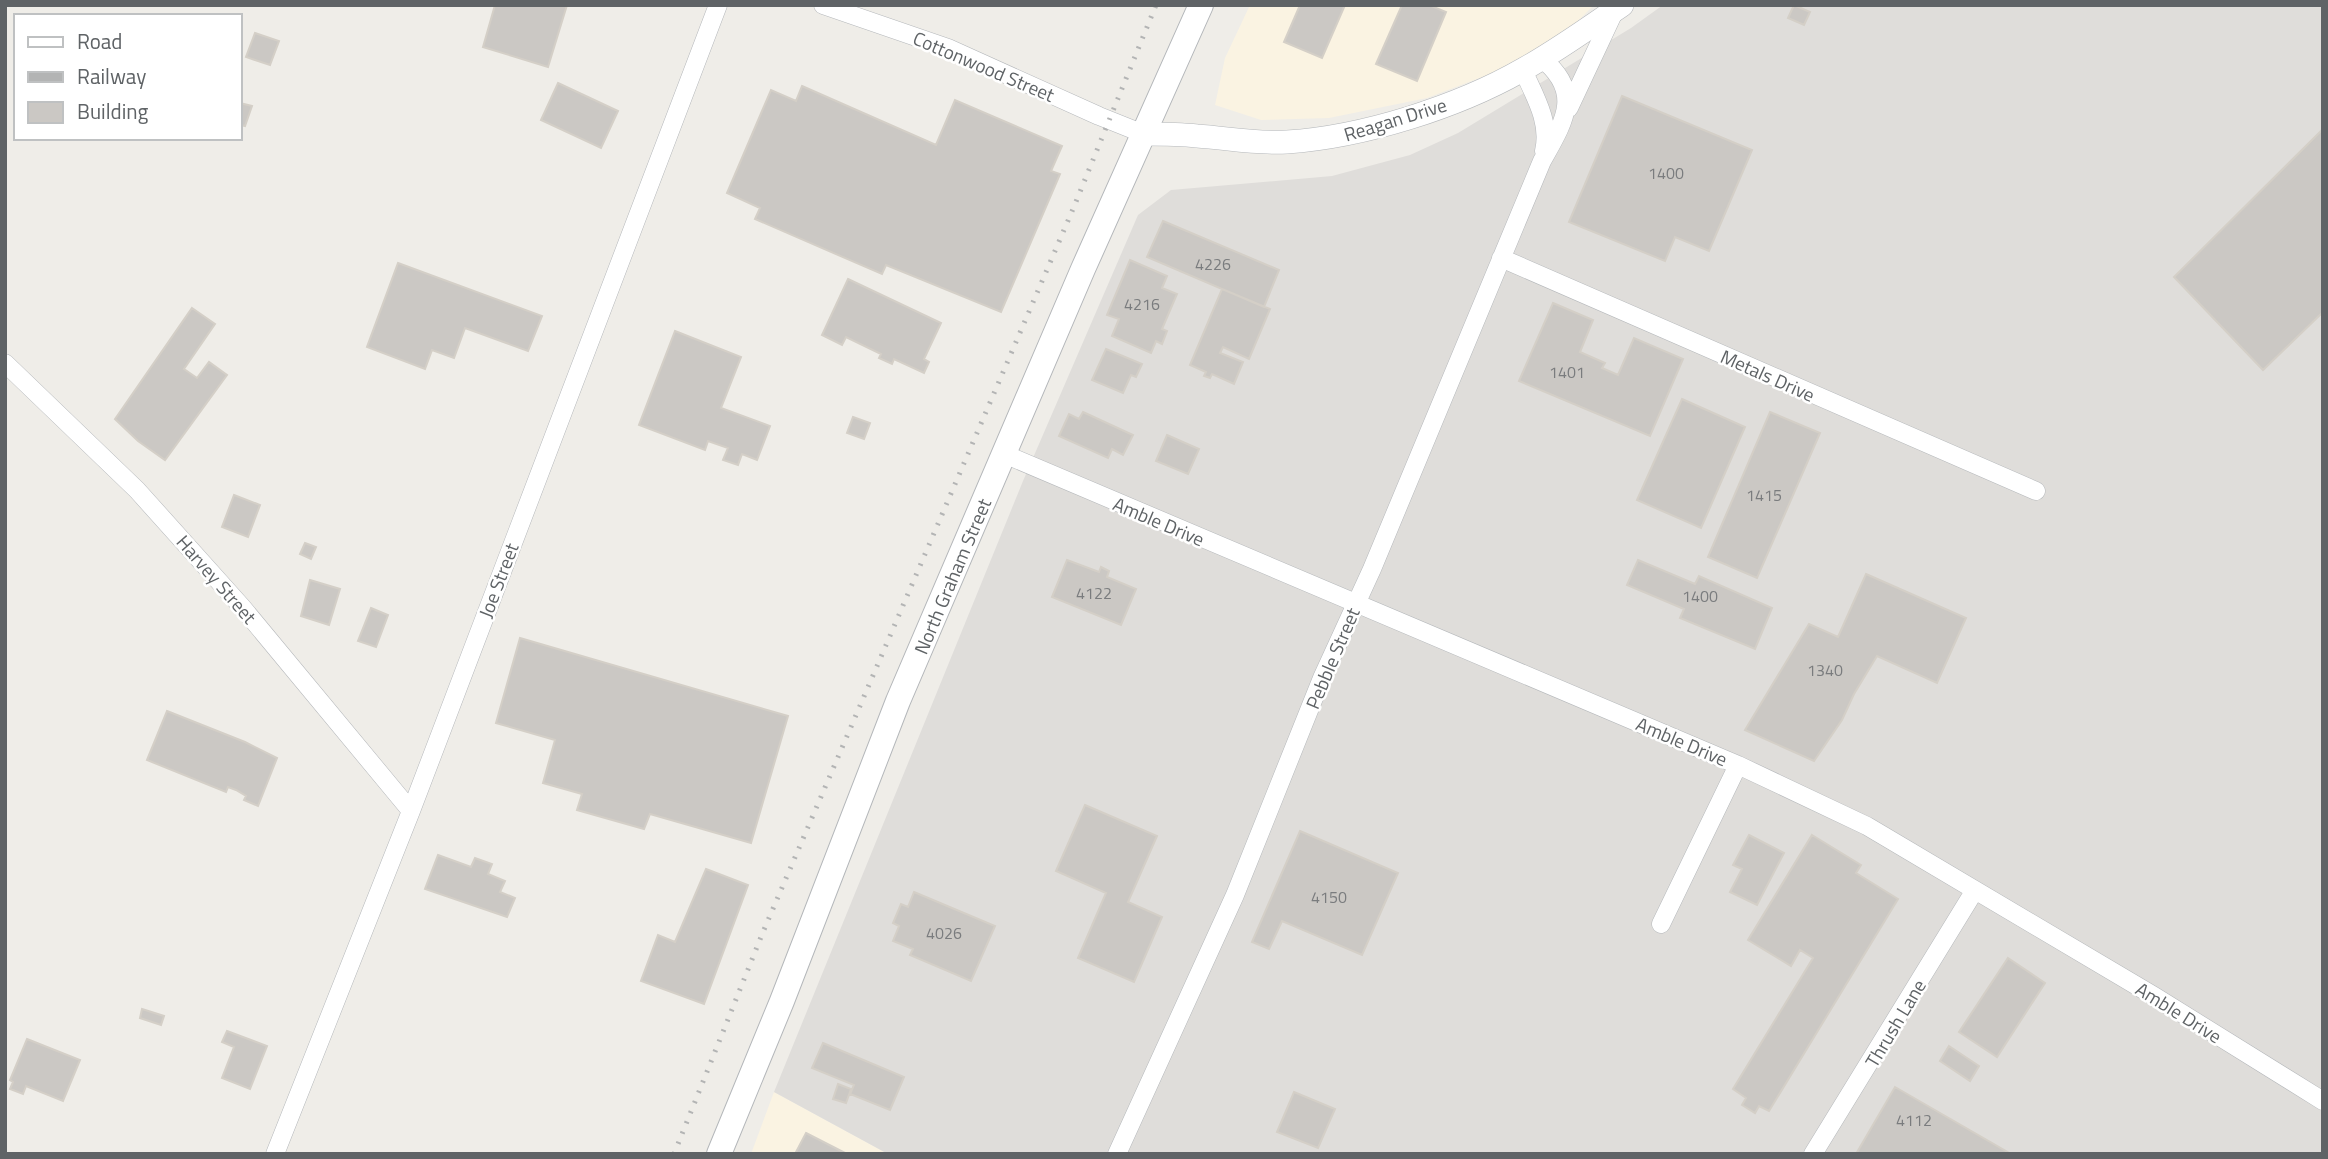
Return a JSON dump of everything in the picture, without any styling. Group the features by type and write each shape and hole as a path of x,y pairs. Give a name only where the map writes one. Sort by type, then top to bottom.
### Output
{"main road":[{"name":"North Graham Street","path":"719,1154 898,701 1201,5"}],"street":[{"name":"Joe Street","path":"275,1154 411,811 718,5"},
{"name":"Cottonwood Street","path":"823,5 947,48 1144,134"},
{"name":"Reagan Drive","path":"1144,134 1198,136 1241,142 1330,138 1425,112 1477,93 1532,64 1618,8"},
{"name":"Pebble Street","path":"1117,1154 1235,895 1292,750 1372,569 1542,161 1618,8"},
{"name":"Pebble Street","path":"1542,161 1546,143 1544,116 1532,64 1556,70 1567,94 1566,111 1559,131"},
{"name":"Metals Drive","path":"1501,258 2036,491"},
{"name":"Harvey Street","path":"5,363 137,490 276,647 411,811"},
{"name":"Amble Drive","path":"1004,454 1738,765 1867,826 2154,996 2323,1101"},
{"path":"1661,924 1738,765"},
{"name":"Thrush Lane","path":"1813,1154 1975,890"}],"shaded area":[{"path":"1250,5 1594,5 1570,29 1549,42 1490,74 1427,98 1329,118 1261,120 1215,105 1225,58"},
{"path":"1663,5 2323,5 2323,1154 888,1154 774,1092 1023,481 1138,215 1171,190 1332,176 1410,155 1458,133 1631,28"},
{"path":"774,1092 888,1154 751,1154"}],"building":[{"path":"495,5 567,5 548,67 483,47"},
{"path":"1300,5 1345,5 1322,58 1284,42"},
{"path":"1402,5 1429,5 1446,12 1417,81 1376,64"},
{"path":"1794,5 1810,12 1804,25 1788,18"},
{"path":"255,33 279,41 270,65 246,57"},
{"path":"558,83 618,111 601,148 541,120"},
{"path":"802,86 936,145 955,100 1062,146 1051,171 1060,174 1001,312 886,265 882,274 755,219 760,208 727,193 771,90 796,101"},
{"path":"1622,96 1752,150 1709,251 1675,237 1665,261 1569,222"},
{"path":"242,104 252,106 245,126 242,125"},
{"path":"2323,129 2323,312 2263,370 2174,277"},
{"path":"1163,221 1279,270 1264,307 1147,257"},
{"path":"1130,260 1167,276 1162,288 1177,294 1162,329 1167,331 1162,344 1156,341 1151,353 1112,336 1119,319 1107,315"},
{"path":"398,263 542,316 528,351 465,328 454,358 432,350 425,369 367,347"},
{"path":"848,279 941,323 924,359 929,362 924,373 894,359 892,364 879,358 881,354 846,337 842,345 822,335"},
{"path":"1222,289 1270,309 1249,359 1223,347 1220,353 1243,362 1234,384 1212,374 1210,378 1204,376 1206,372 1190,365"},
{"path":"1553,303 1593,320 1580,352 1605,363 1602,368 1618,375 1634,338 1683,359 1650,436 1519,381"},
{"path":"192,308 215,324 184,369 197,378 209,362 227,375 165,460 138,441 115,419"},
{"path":"675,331 741,357 721,408 770,426 757,460 742,454 738,465 723,460 728,448 708,441 705,450 639,425"},
{"path":"1106,349 1142,364 1136,377 1131,375 1123,393 1092,380"},
{"path":"1682,399 1745,427 1701,528 1637,500"},
{"path":"1083,412 1133,435 1123,455 1112,449 1108,458 1059,436 1069,414 1079,419"},
{"path":"1770,412 1820,433 1757,578 1708,557"},
{"path":"853,417 870,423 864,439 847,433"},
{"path":"1167,435 1199,449 1188,474 1156,461"},
{"path":"234,495 260,505 248,537 222,527"},
{"path":"305,543 316,547 311,559 300,554"},
{"path":"1067,560 1099,572 1101,567 1109,571 1107,577 1136,589 1121,625 1052,597"},
{"path":"1638,560 1695,584 1699,576 1772,608 1755,649 1680,618 1684,609 1627,585"},
{"path":"1866,574 1966,618 1937,683 1877,656 1842,720 1814,761 1745,730 1809,624 1838,637"},
{"path":"310,580 340,589 329,625 301,616"},
{"path":"371,608 388,615 376,647 358,641"},
{"path":"520,638 788,716 751,843 650,814 644,829 577,810 582,794 543,783 555,740 496,723"},
{"path":"167,711 245,742 277,758 258,806 244,800 246,796 236,790 228,787 226,792 147,760"},
{"path":"1085,805 1157,836 1128,902 1162,917 1134,982 1078,958 1106,893 1056,871"},
{"path":"1300,831 1398,873 1362,955 1282,921 1269,949 1252,942"},
{"path":"1749,835 1784,853 1757,905 1730,892 1742,869 1733,865"},
{"path":"1812,835 1861,865 1856,873 1898,899 1769,1111 1759,1106 1755,1113 1742,1105 1746,1098 1733,1089 1813,958 1800,950 1791,966 1748,940"},
{"path":"438,855 471,867 475,858 492,864 488,874 505,881 500,892 515,898 507,917 425,889"},
{"path":"706,869 748,885 704,1004 641,981 658,935 675,942"},
{"path":"914,892 995,926 971,981 910,955 913,949 893,941 899,926 893,923 901,904 908,907"},
{"path":"2008,958 2045,983 1997,1057 1959,1032"},
{"path":"142,1009 164,1016 161,1025 140,1018"},
{"path":"227,1031 267,1046 250,1089 222,1078 234,1047 222,1042"},
{"path":"27,1039 80,1060 63,1101 26,1086 23,1094 10,1089 13,1082 10,1080"},
{"path":"823,1043 904,1077 890,1110 850,1094 854,1085 812,1068"},
{"path":"1949,1046 1979,1066 1970,1081 1940,1061"},
{"path":"838,1084 851,1089 846,1103 833,1099"},
{"path":"1895,1087 2011,1154 1856,1154"},
{"path":"1294,1092 1335,1109 1318,1148 1277,1132"},
{"path":"806,1133 847,1154 795,1154"}],"railway":[{"path":"674,1154 763,932 1073,209 1156,5"}]}
